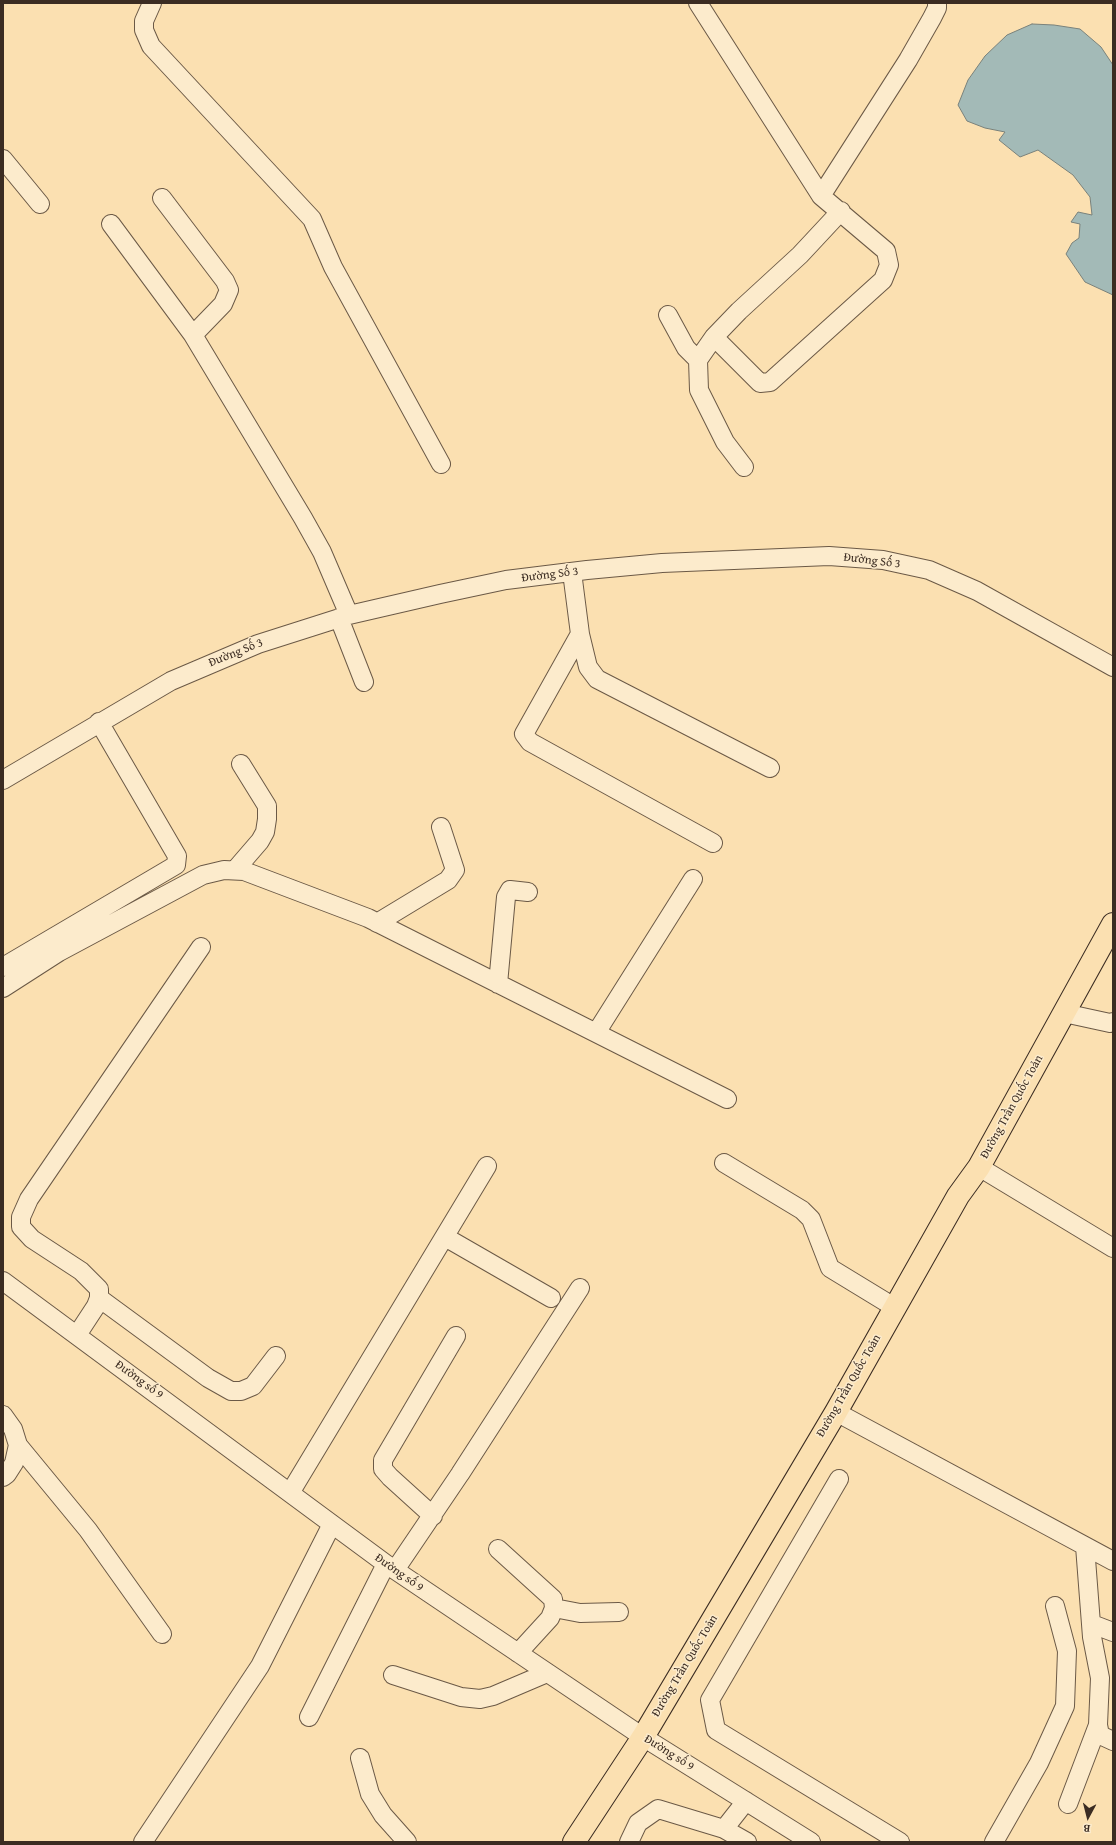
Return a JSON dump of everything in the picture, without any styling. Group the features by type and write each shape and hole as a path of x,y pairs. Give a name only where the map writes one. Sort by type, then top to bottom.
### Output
{"main road":[{"name":"Đường Trần Quốc Toản","path":"574,1842 643,1737 836,1412 958,1196 979,1167 1113,924"}],"street":[{"path":"152,3 144,21 144,30 151,46 312,219 333,267 441,464"},
{"path":"698,3 821,196 841,211 886,251 889,264 883,280 770,382 760,383 714,337"},
{"path":"821,196 908,60 937,8 936,3"},
{"path":"3,159 40,204"},
{"path":"162,198 225,281 229,290 223,304 193,335"},
{"path":"744,467 725,442 698,390 698,360 714,337 739,310 800,255 841,211"},
{"path":"111,224 193,335 322,552 364,682"},
{"path":"668,315 686,348 698,360"},
{"name":"Đường Số 3","path":"3,780 99,722 171,681 258,644 344,617 506,580 572,572 662,563 829,556 883,560 929,570 977,591 1113,667"},
{"path":"572,572 580,634 588,667 597,679 770,768"},
{"path":"580,634 524,734 530,742 713,843"},
{"path":"3,967 176,865 177,856 99,722"},
{"path":"235,870 260,842 265,832 267,819 267,806 241,764"},
{"path":"377,922 448,880 455,870 441,827"},
{"path":"3,988 60,952 204,875 224,870 244,871 377,922 727,1099"},
{"path":"596,1033 693,879"},
{"path":"498,984 506,897 510,890 528,892"},
{"path":"77,1335 96,1306 99,1298 99,1288 81,1271 32,1239 21,1227 21,1217 29,1199 201,946"},
{"path":"1064,1012 1110,1023 1113,1022"},
{"path":"724,1163 802,1210 811,1219 830,1268 894,1307"},
{"path":"290,1493 487,1166"},
{"path":"979,1167 1113,1248"},
{"path":"445,1237 551,1298"},
{"name":"Đường số 9","path":"3,1281 390,1567 643,1737 811,1842"},
{"path":"310,1717 390,1567 433,1516 580,1288"},
{"path":"99,1298 208,1378 231,1390 242,1391 252,1386 276,1356"},
{"path":"433,1516 390,1478 383,1469 383,1460 456,1336"},
{"path":"836,1412 1113,1561"},
{"path":"3,1415 13,1429 18,1445 88,1530 162,1634"},
{"path":"3,1477 7,1474 14,1463 18,1445"},
{"path":"839,1480 710,1700 716,1730 900,1842"},
{"path":"143,1842 260,1666 332,1524"},
{"path":"1085,1546 1092,1637 1100,1678 1098,1725 1100,1735 1113,1741"},
{"path":"498,1549 553,1599 554,1608 550,1618 518,1653"},
{"path":"994,1842 1039,1763 1065,1706 1067,1651 1055,1606"},
{"path":"554,1608 580,1613 619,1612"},
{"path":"1092,1624 1113,1632"},
{"path":"393,1675 461,1697 480,1699 493,1696 547,1673"},
{"path":"1068,1804 1098,1725"},
{"path":"360,1758 370,1794 382,1815 407,1842"},
{"path":"724,1829 746,1801"},
{"path":"629,1842 638,1823 658,1809 724,1829 747,1842"}],"water":[{"path":"1032,24 1054,25 1080,29 1101,47 1113,65 1113,295 1085,282 1066,254 1072,243 1079,238 1080,224 1071,222 1078,212 1092,215 1090,197 1073,175 1038,150 1020,157 999,140 1005,132 985,128 967,121 958,105 968,80 985,56 1007,35"}]}
